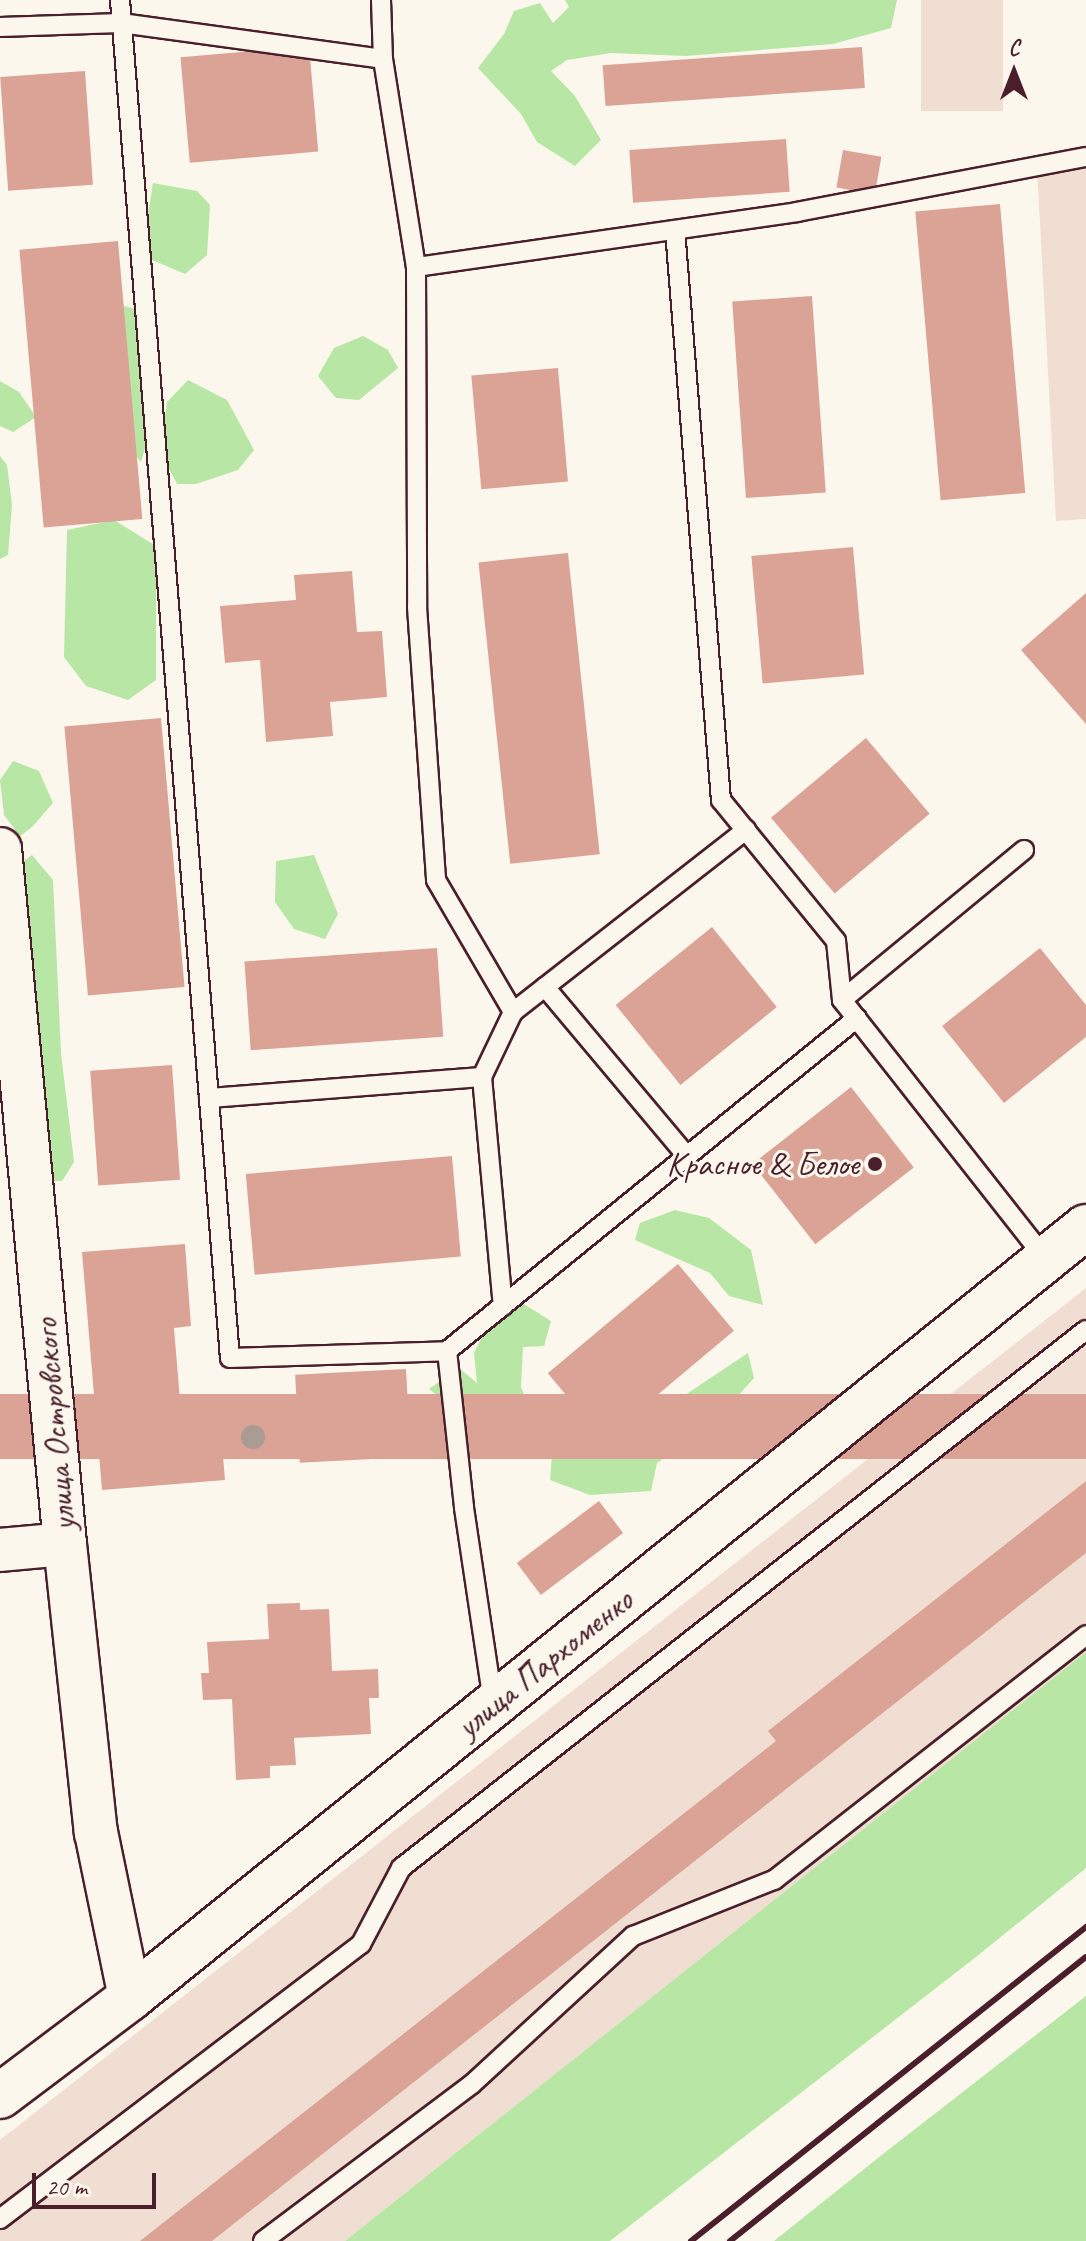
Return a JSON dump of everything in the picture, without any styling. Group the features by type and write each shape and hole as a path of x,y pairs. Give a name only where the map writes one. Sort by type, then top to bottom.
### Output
{"main road":[{"name":"улица Пархоменко","path":"0,2096 130,1998 1086,1227"}],"street":[{"name":"улица Островского","path":"0,849 65,1544 96,1832 130,1998"},
{"path":"0,1550 65,1544"}],"lane":[{"path":"120,0 230,1358 447,1351 857,1018"},
{"path":"381,0 383,59 416,267 417,607 436,880 513,1012"},
{"path":"0,27 121,23 383,59"},
{"path":"416,267 797,212 1086,157"},
{"path":"675,230 721,800 836,941 842,1000 1046,1259"},
{"path":"503,1306 482,1077 513,1012 746,830"},
{"path":"842,1000 1024,850"},
{"path":"545,987 687,1156"},
{"path":"209,1098 482,1077"},
{"path":"0,2219 361,1944 401,1868 1086,1330"},
{"path":"447,1351 464,1507 493,1705"},
{"path":"263,2241 472,2084 633,1936 774,1880 1086,1635"}],"shaded area":[{"path":"921,0 1003,0 1003,111 921,111"},
{"path":"1037,168 1086,168 1086,519 1056,521"},
{"path":"1086,1288 1086,1652 345,2241 0,2241 0,2140"}],"green space":[{"path":"565,0 897,0 891,28 833,44 686,56 611,53 567,60 551,71 575,96 601,140 575,166 537,142 521,114 478,68 504,34 514,11 540,3 553,23 569,7"},
{"path":"153,183 197,191 210,205 207,255 185,274 150,259 146,227"},
{"path":"121,305 141,311 153,419 141,462 127,446"},
{"path":"363,336 388,350 398,368 359,400 336,398 318,376 334,348"},
{"path":"188,380 227,400 254,450 238,470 196,484 177,484 160,452 167,402"},
{"path":"0,381 19,392 36,417 13,432 0,426"},
{"path":"0,456 7,465 12,505 8,555 0,559"},
{"path":"114,520 156,546 156,680 128,700 86,686 64,657 67,530"},
{"path":"13,761 39,771 53,803 20,836 4,815 0,780"},
{"path":"32,855 53,880 61,1053 74,1162 62,1181 45,1181 16,867"},
{"path":"314,855 338,914 325,939 294,929 275,902 276,861"},
{"path":"675,1210 709,1218 751,1250 763,1305 729,1296 710,1273 635,1240 640,1223"},
{"path":"522,1303 551,1321 544,1346 523,1347 521,1387 533,1417 522,1448 482,1453 451,1406 429,1389 459,1368 477,1383 474,1353 490,1321"},
{"path":"748,1353 754,1378 709,1428 657,1463 651,1491 590,1495 550,1480 553,1443 562,1421 605,1440 640,1425"},
{"path":"1086,1652 1086,1868 976,1957 610,2241 345,2241"},
{"path":"1086,1996 1086,2241 774,2241 883,2154"}],"building":[{"path":"309,46 318,152 190,163 180,57"},
{"path":"862,47 865,88 605,106 603,65"},
{"path":"85,71 93,185 8,191 0,77"},
{"path":"786,139 790,192 633,203 629,150"},
{"path":"843,150 881,157 875,194 836,187"},
{"path":"1000,204 1025,493 941,500 915,211"},
{"path":"118,241 142,519 44,528 19,250"},
{"path":"812,296 826,493 746,498 732,302"},
{"path":"558,368 568,482 481,489 471,376"},
{"path":"853,547 864,675 763,683 751,556"},
{"path":"568,553 600,854 510,864 478,562"},
{"path":"352,571 357,632 382,631 387,697 330,702 333,736 266,742 260,660 225,663 220,606 296,600 294,575"},
{"path":"1086,593 1086,724 1021,650"},
{"path":"161,718 185,987 88,995 64,726"},
{"path":"866,738 930,814 835,894 771,818"},
{"path":"712,927 777,1007 680,1085 616,1005"},
{"path":"437,948 443,1037 251,1050 244,961"},
{"path":"1040,948 1086,1005 1086,1037 1004,1103 942,1026"},
{"path":"172,1065 180,1180 98,1185 90,1071"},
{"path":"851,1087 914,1167 815,1244 752,1164"},
{"path":"452,1156 461,1257 255,1275 246,1174"},
{"path":"185,1244 191,1326 174,1328 180,1400 218,1397 225,1480 102,1490 82,1252"},
{"path":"678,1264 734,1331 604,1440 548,1373"},
{"path":"406,1369 411,1457 300,1463 295,1375"},
{"path":"0,1394 1086,1394 1086,1459 0,1459"},
{"path":"1086,1481 1086,1553 212,2241 140,2241 776,1741 768,1731"},
{"path":"599,1501 623,1533 541,1595 517,1563"},
{"path":"300,1603 300,1610 329,1609 332,1671 378,1669 379,1698 369,1698 371,1734 294,1738 296,1765 270,1766 270,1778 236,1780 232,1699 203,1700 201,1673 209,1673 207,1642 269,1639 267,1604"}],"railway":[{"path":"691,2241 1086,1927"},
{"path":"730,2241 1086,1957"}],"place":[{"name":"Красное & Белое","path":"875,1164"}]}
